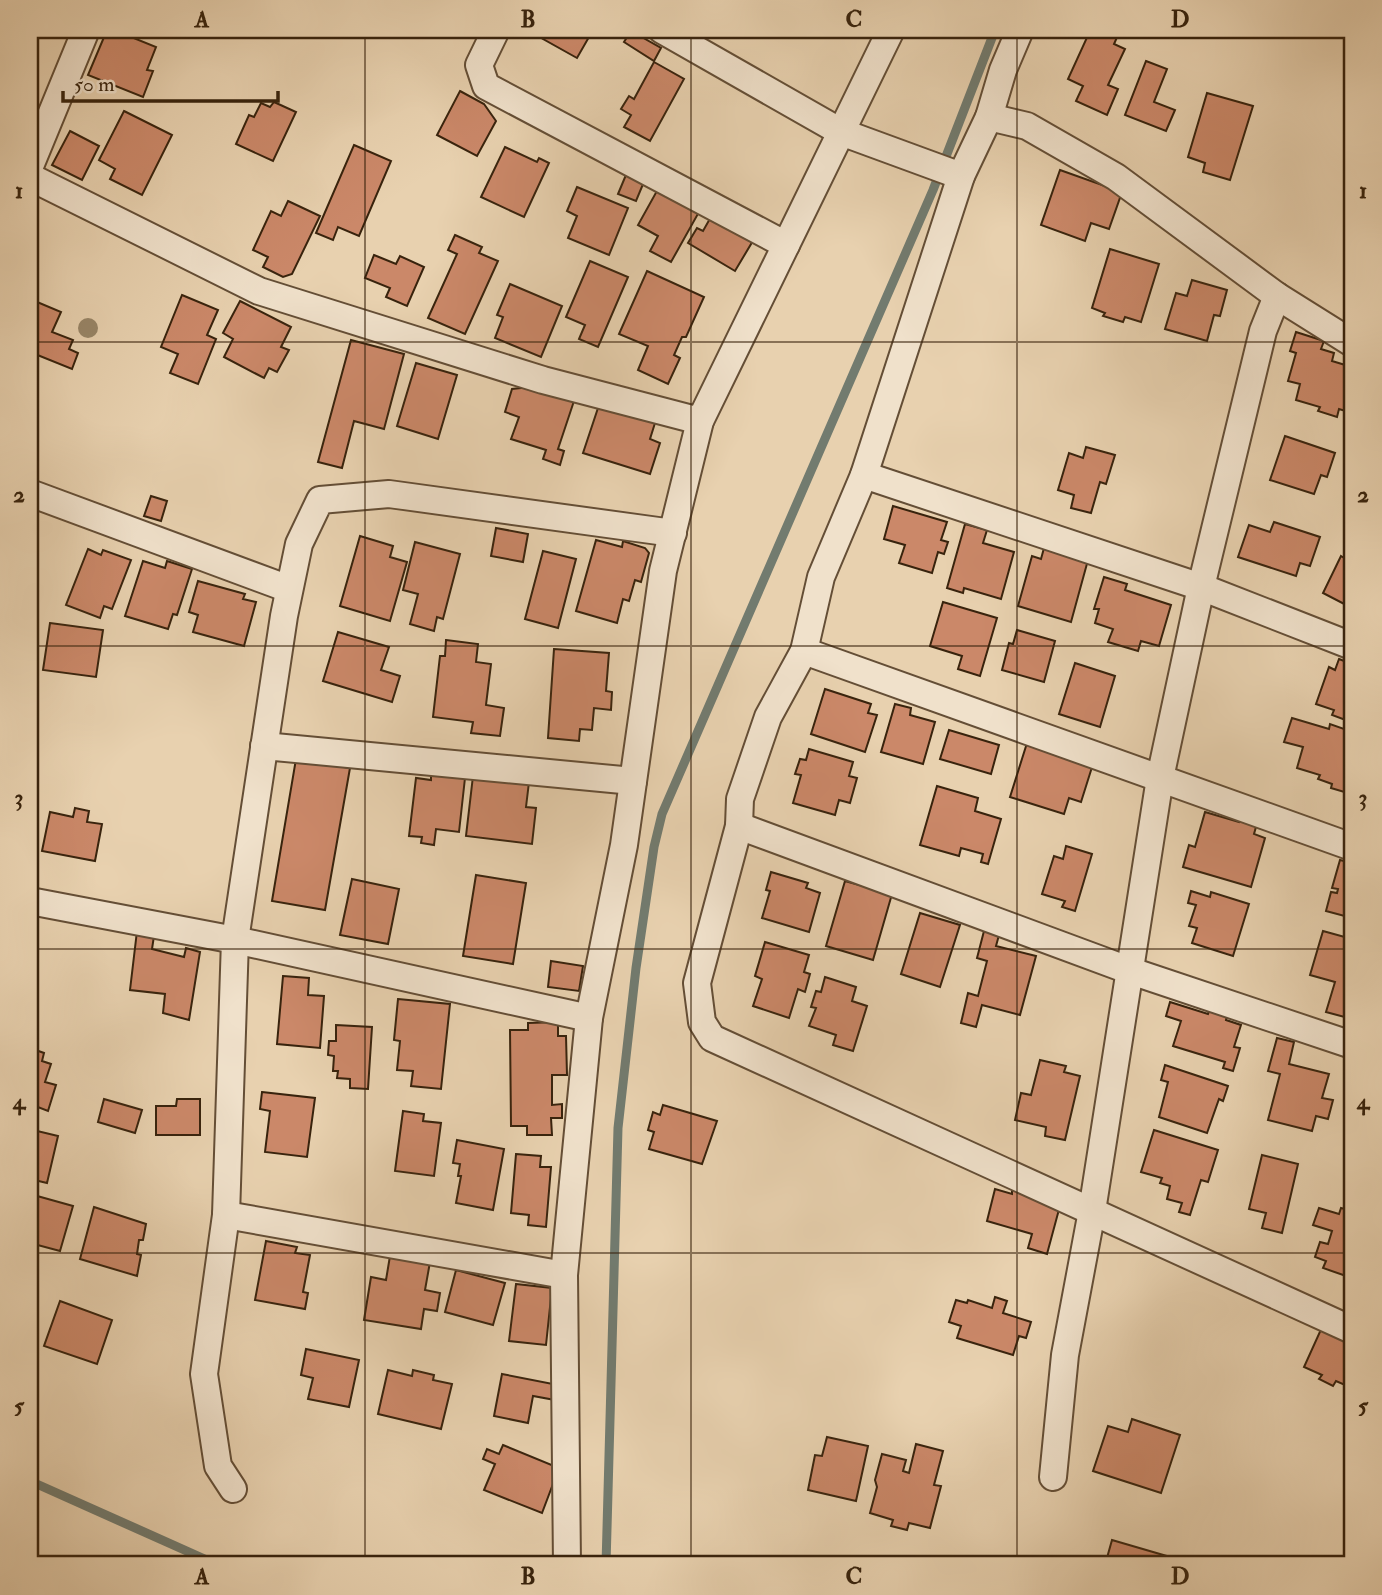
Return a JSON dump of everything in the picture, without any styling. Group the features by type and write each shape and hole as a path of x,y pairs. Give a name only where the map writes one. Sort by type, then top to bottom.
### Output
{"street":[{"path":"30,166 86,30"},
{"path":"496,30 479,65 486,86 786,244"},
{"path":"662,30 841,132 956,174"},
{"path":"567,1565 564,1275 589,1018 624,845 663,571 700,421 891,30"},
{"path":"1020,30 1003,70 989,117 956,174 864,475 821,577 804,651 768,717 740,799 739,826 696,983 702,1022 712,1038 1352,1330"},
{"path":"989,117 1027,126 1116,177 1277,296 1352,343"},
{"path":"30,177 259,291 543,380 700,421"},
{"path":"1054,1477 1065,1355 1131,971 1160,779 1201,587 1264,331 1277,296"},
{"path":"864,475 1201,587 1352,646"},
{"path":"30,492 289,589"},
{"path":"233,1489 218,1466 204,1374 226,1215 235,940 289,589 299,544 320,500 388,494 673,533"},
{"path":"804,651 1352,847"},
{"path":"264,746 633,781"},
{"path":"739,826 1131,971 1352,1045"},
{"path":"30,901 235,940 589,1018"},
{"path":"226,1215 564,1275"}],"building":[{"path":"107,30 114,30 156,47 147,70 153,71 143,97 88,75"},
{"path":"527,30 593,30 577,58"},
{"path":"1098,30 1118,35 1114,44 1125,49 1108,85 1118,89 1107,115 1076,101 1083,86 1068,79 1089,33 1095,36"},
{"path":"631,31 661,48 654,61 624,42"},
{"path":"1146,61 1167,69 1154,102 1175,110 1166,131 1125,115"},
{"path":"654,62 684,79 650,141 624,127 631,115 621,109 629,96 634,99"},
{"path":"460,91 484,104 496,121 477,156 437,135"},
{"path":"1207,93 1253,106 1230,180 1203,172 1205,163 1188,157"},
{"path":"274,102 296,112 273,161 236,144 249,115 254,117 261,103 270,107"},
{"path":"124,111 172,135 142,195 110,179 115,169 99,160"},
{"path":"70,131 99,146 82,180 52,165"},
{"path":"354,145 391,161 359,236 338,227 333,240 316,233"},
{"path":"505,147 537,162 539,158 549,163 524,217 481,197"},
{"path":"628,170 646,177 636,201 618,194"},
{"path":"1060,170 1122,192 1109,229 1091,223 1085,241 1041,225"},
{"path":"577,187 628,208 609,255 568,238 577,216 567,211"},
{"path":"658,189 699,212 671,262 650,251 658,236 638,225"},
{"path":"288,201 320,216 292,274 283,277 263,267 268,257 253,250 271,211 281,216"},
{"path":"712,215 754,239 735,271 688,243 697,228 703,231"},
{"path":"455,235 482,247 479,253 498,261 465,334 428,318 457,254 448,250"},
{"path":"1110,249 1159,264 1141,322 1125,317 1123,322 1103,316 1105,313 1092,308"},
{"path":"374,255 396,264 400,256 424,267 407,306 386,297 390,288 365,278"},
{"path":"590,261 628,277 598,347 579,339 585,325 566,317"},
{"path":"647,271 704,297 686,337 682,337 674,355 680,358 668,384 638,370 648,346 619,334"},
{"path":"1192,280 1227,290 1220,316 1214,315 1207,341 1165,329 1176,293 1187,296"},
{"path":"510,284 562,306 541,357 495,338 503,317 497,315"},
{"path":"182,295 218,310 207,335 216,339 198,384 170,373 178,354 161,347"},
{"path":"30,299 61,312 52,332 73,340 69,349 78,353 72,369 30,352"},
{"path":"240,301 291,327 281,347 289,350 277,372 269,368 264,378 224,357 233,339 223,333"},
{"path":"1296,332 1324,341 1321,349 1334,353 1332,361 1352,367 1352,413 1339,409 1337,417 1318,411 1320,407 1296,400 1300,384 1288,381 1296,353 1290,351"},
{"path":"351,340 404,354 384,429 354,421 342,468 318,462"},
{"path":"416,363 457,375 438,439 397,426"},
{"path":"530,387 574,401 558,449 564,451 560,465 543,459 546,450 511,439 519,417 505,412 512,389"},
{"path":"599,405 655,423 650,439 660,443 650,474 583,453"},
{"path":"1285,436 1335,453 1327,477 1321,475 1314,494 1270,480"},
{"path":"1086,447 1115,455 1106,484 1100,482 1091,513 1071,508 1074,495 1058,490 1069,453 1083,458"},
{"path":"151,496 167,501 161,521 144,516"},
{"path":"893,506 947,522 941,540 948,542 944,554 938,552 932,573 899,563 905,545 884,539"},
{"path":"1274,522 1320,537 1310,566 1300,563 1296,576 1238,557 1249,525 1270,532"},
{"path":"965,524 987,530 983,543 1014,552 1001,599 964,588 963,593 947,588"},
{"path":"496,528 528,534 523,562 491,556"},
{"path":"360,536 393,546 390,557 407,562 390,621 340,606"},
{"path":"596,540 622,547 623,541 645,548 649,553 641,582 635,580 629,601 623,599 617,623 576,611"},
{"path":"415,542 460,554 443,619 437,617 434,631 410,624 418,594 403,590"},
{"path":"1044,548 1088,560 1071,622 1018,606 1032,556 1041,559"},
{"path":"88,549 101,555 103,550 131,560 112,609 104,606 100,618 66,605"},
{"path":"543,551 576,559 558,628 525,619"},
{"path":"1341,556 1352,563 1352,608 1323,593"},
{"path":"143,561 165,568 167,561 192,569 177,615 173,614 168,629 125,616"},
{"path":"1104,577 1127,584 1125,590 1171,605 1159,646 1141,641 1138,651 1108,642 1113,629 1095,623 1099,609 1094,609"},
{"path":"198,581 245,594 243,599 256,602 244,646 193,632 198,615 189,612"},
{"path":"943,602 997,618 980,676 958,669 962,656 930,646"},
{"path":"50,623 103,630 96,677 43,670"},
{"path":"1017,630 1055,641 1044,682 1002,670 1009,643 1013,644"},
{"path":"338,632 389,647 381,670 400,676 392,702 323,681"},
{"path":"446,640 478,644 476,662 491,664 486,705 504,708 500,736 471,733 473,722 433,717 440,656 445,656"},
{"path":"554,649 609,653 606,691 612,692 611,710 594,708 592,730 580,729 579,741 548,738"},
{"path":"1339,659 1352,664 1351,722 1332,715 1334,710 1316,704 1329,667 1335,670"},
{"path":"1075,663 1115,676 1100,727 1059,714"},
{"path":"825,689 871,704 868,713 877,715 865,752 811,734"},
{"path":"895,704 911,708 910,715 935,722 923,764 881,752"},
{"path":"1292,718 1329,729 1330,724 1350,731 1345,746 1352,748 1351,794 1331,788 1332,784 1318,779 1320,775 1297,768 1303,747 1284,742"},
{"path":"949,730 999,745 991,774 940,759"},
{"path":"1027,743 1093,764 1081,802 1069,798 1064,814 1010,797"},
{"path":"809,749 853,762 849,776 857,778 850,803 839,800 835,815 793,803 801,775 795,774 800,759 806,760"},
{"path":"296,759 350,768 325,910 272,901"},
{"path":"431,774 465,778 459,832 436,829 434,845 421,843 422,837 409,836 416,778 431,780"},
{"path":"473,776 529,782 526,807 536,808 532,844 466,836"},
{"path":"937,786 978,798 975,811 1001,819 988,864 981,862 983,854 961,848 959,856 920,845"},
{"path":"75,808 89,811 87,822 102,824 95,861 42,851 50,812 73,817"},
{"path":"1205,812 1239,822 1241,815 1258,820 1254,834 1265,838 1251,887 1183,867 1189,845 1195,847"},
{"path":"1066,846 1092,854 1075,911 1062,907 1065,901 1042,894 1054,856 1063,859"},
{"path":"1340,860 1352,863 1352,918 1326,911 1331,892 1337,893 1338,889 1332,888"},
{"path":"771,872 808,883 806,888 820,893 809,932 762,918 770,891 766,890"},
{"path":"476,875 526,883 513,964 463,956"},
{"path":"352,879 399,889 388,944 340,935"},
{"path":"845,881 892,894 873,960 826,946"},
{"path":"1191,891 1210,897 1211,892 1249,904 1233,956 1192,943 1197,928 1189,926 1196,905 1188,903"},
{"path":"920,913 960,925 940,987 901,974"},
{"path":"137,931 154,936 152,949 184,957 186,948 200,952 189,1020 163,1013 165,994 130,990"},
{"path":"984,931 999,935 996,946 1036,956 1020,1015 982,1005 976,1027 961,1023 968,993 978,996 987,961 977,958"},
{"path":"1323,931 1352,939 1352,979 1348,993 1352,994 1352,1019 1326,1012 1335,982 1310,975"},
{"path":"765,942 809,955 804,972 810,974 805,992 798,989 789,1018 753,1006 762,979 755,976"},
{"path":"551,961 583,966 579,991 548,987"},
{"path":"283,976 309,978 308,995 324,996 320,1048 277,1044"},
{"path":"825,977 856,987 852,1001 867,1006 853,1051 833,1045 836,1035 809,1026 816,1008 811,1007 816,991 821,992"},
{"path":"398,999 450,1004 441,1089 411,1086 413,1071 397,1070 400,1041 394,1040"},
{"path":"1170,1002 1208,1014 1211,1006 1228,1011 1226,1020 1241,1025 1234,1047 1240,1048 1233,1071 1223,1068 1225,1062 1173,1046 1181,1021 1166,1016"},
{"path":"558,1022 558,1036 566,1036 567,1075 552,1075 552,1105 562,1104 562,1118 551,1118 552,1135 527,1135 527,1126 511,1126 510,1030 528,1030 528,1023"},
{"path":"336,1025 372,1027 368,1089 350,1088 350,1079 337,1078 338,1071 333,1071 334,1056 328,1055 329,1041 336,1041"},
{"path":"1277,1038 1294,1042 1289,1064 1329,1074 1322,1098 1333,1100 1328,1119 1316,1116 1312,1131 1268,1120 1280,1074 1268,1071"},
{"path":"30,1048 44,1053 42,1061 51,1064 45,1082 56,1085 48,1111 30,1104"},
{"path":"1040,1060 1066,1066 1064,1072 1080,1076 1065,1140 1045,1136 1046,1127 1015,1120 1021,1093 1031,1095"},
{"path":"1165,1065 1228,1086 1223,1101 1219,1099 1207,1133 1159,1117 1168,1082 1161,1080"},
{"path":"262,1092 315,1098 307,1157 265,1152 270,1111 260,1109"},
{"path":"104,1099 142,1110 135,1133 98,1122"},
{"path":"177,1099 200,1099 200,1135 156,1135 156,1106 176,1106"},
{"path":"663,1105 717,1121 702,1164 649,1149 654,1132 648,1130 653,1112 660,1115"},
{"path":"403,1111 424,1114 423,1121 441,1123 434,1176 395,1171"},
{"path":"30,1123 34,1124 33,1130 58,1136 47,1183 30,1179"},
{"path":"1154,1130 1218,1150 1208,1182 1201,1180 1190,1215 1179,1212 1182,1203 1167,1199 1170,1186 1160,1183 1162,1178 1141,1172"},
{"path":"457,1140 504,1149 493,1210 456,1203 461,1176 458,1176 460,1164 453,1163"},
{"path":"516,1154 541,1156 540,1167 551,1167 546,1227 528,1225 529,1215 511,1213"},
{"path":"1262,1155 1298,1164 1282,1233 1262,1228 1266,1213 1249,1209"},
{"path":"1012,1188 1061,1202 1047,1254 1028,1248 1032,1234 987,1221 995,1189 1012,1194"},
{"path":"30,1194 73,1206 60,1251 30,1243"},
{"path":"94,1207 146,1224 143,1240 139,1240 137,1254 141,1255 137,1276 80,1259"},
{"path":"1319,1208 1339,1214 1341,1208 1352,1211 1352,1278 1323,1268 1326,1261 1315,1257 1320,1242 1328,1244 1332,1231 1313,1225"},
{"path":"266,1241 297,1247 295,1253 310,1255 303,1292 308,1293 305,1309 255,1300"},
{"path":"390,1256 430,1262 425,1290 440,1293 437,1311 424,1309 421,1329 364,1320 371,1277 386,1280"},
{"path":"456,1270 505,1283 493,1325 445,1312"},
{"path":"516,1284 552,1288 546,1345 509,1341"},
{"path":"995,1297 1007,1301 1003,1313 1031,1322 1026,1338 1019,1336 1013,1355 957,1338 961,1326 949,1322 956,1300 967,1303 968,1300 992,1308"},
{"path":"60,1301 112,1320 97,1364 44,1346"},
{"path":"1323,1325 1352,1338 1352,1388 1336,1381 1333,1386 1319,1379 1322,1375 1304,1367"},
{"path":"306,1349 359,1360 349,1407 308,1399 313,1378 301,1375"},
{"path":"388,1370 412,1376 413,1370 434,1375 433,1380 452,1384 441,1429 378,1414"},
{"path":"502,1374 558,1385 555,1400 533,1396 528,1423 494,1416"},
{"path":"1132,1419 1180,1435 1161,1493 1093,1471 1108,1426 1128,1432"},
{"path":"827,1437 868,1446 856,1501 808,1490 815,1455 822,1456"},
{"path":"916,1444 943,1451 934,1485 941,1486 930,1528 909,1523 907,1530 891,1526 893,1520 870,1513 882,1454 906,1460 903,1471 909,1473"},
{"path":"503,1445 559,1468 542,1513 484,1490 495,1464 483,1459 487,1449 499,1454"},
{"path":"1112,1540 1177,1559 1175,1565 1105,1565"}],"waterway":[{"path":"606,1565 618,1128 636,968 654,847 662,814 933,190 995,30"},
{"path":"30,1481 218,1565"}]}
